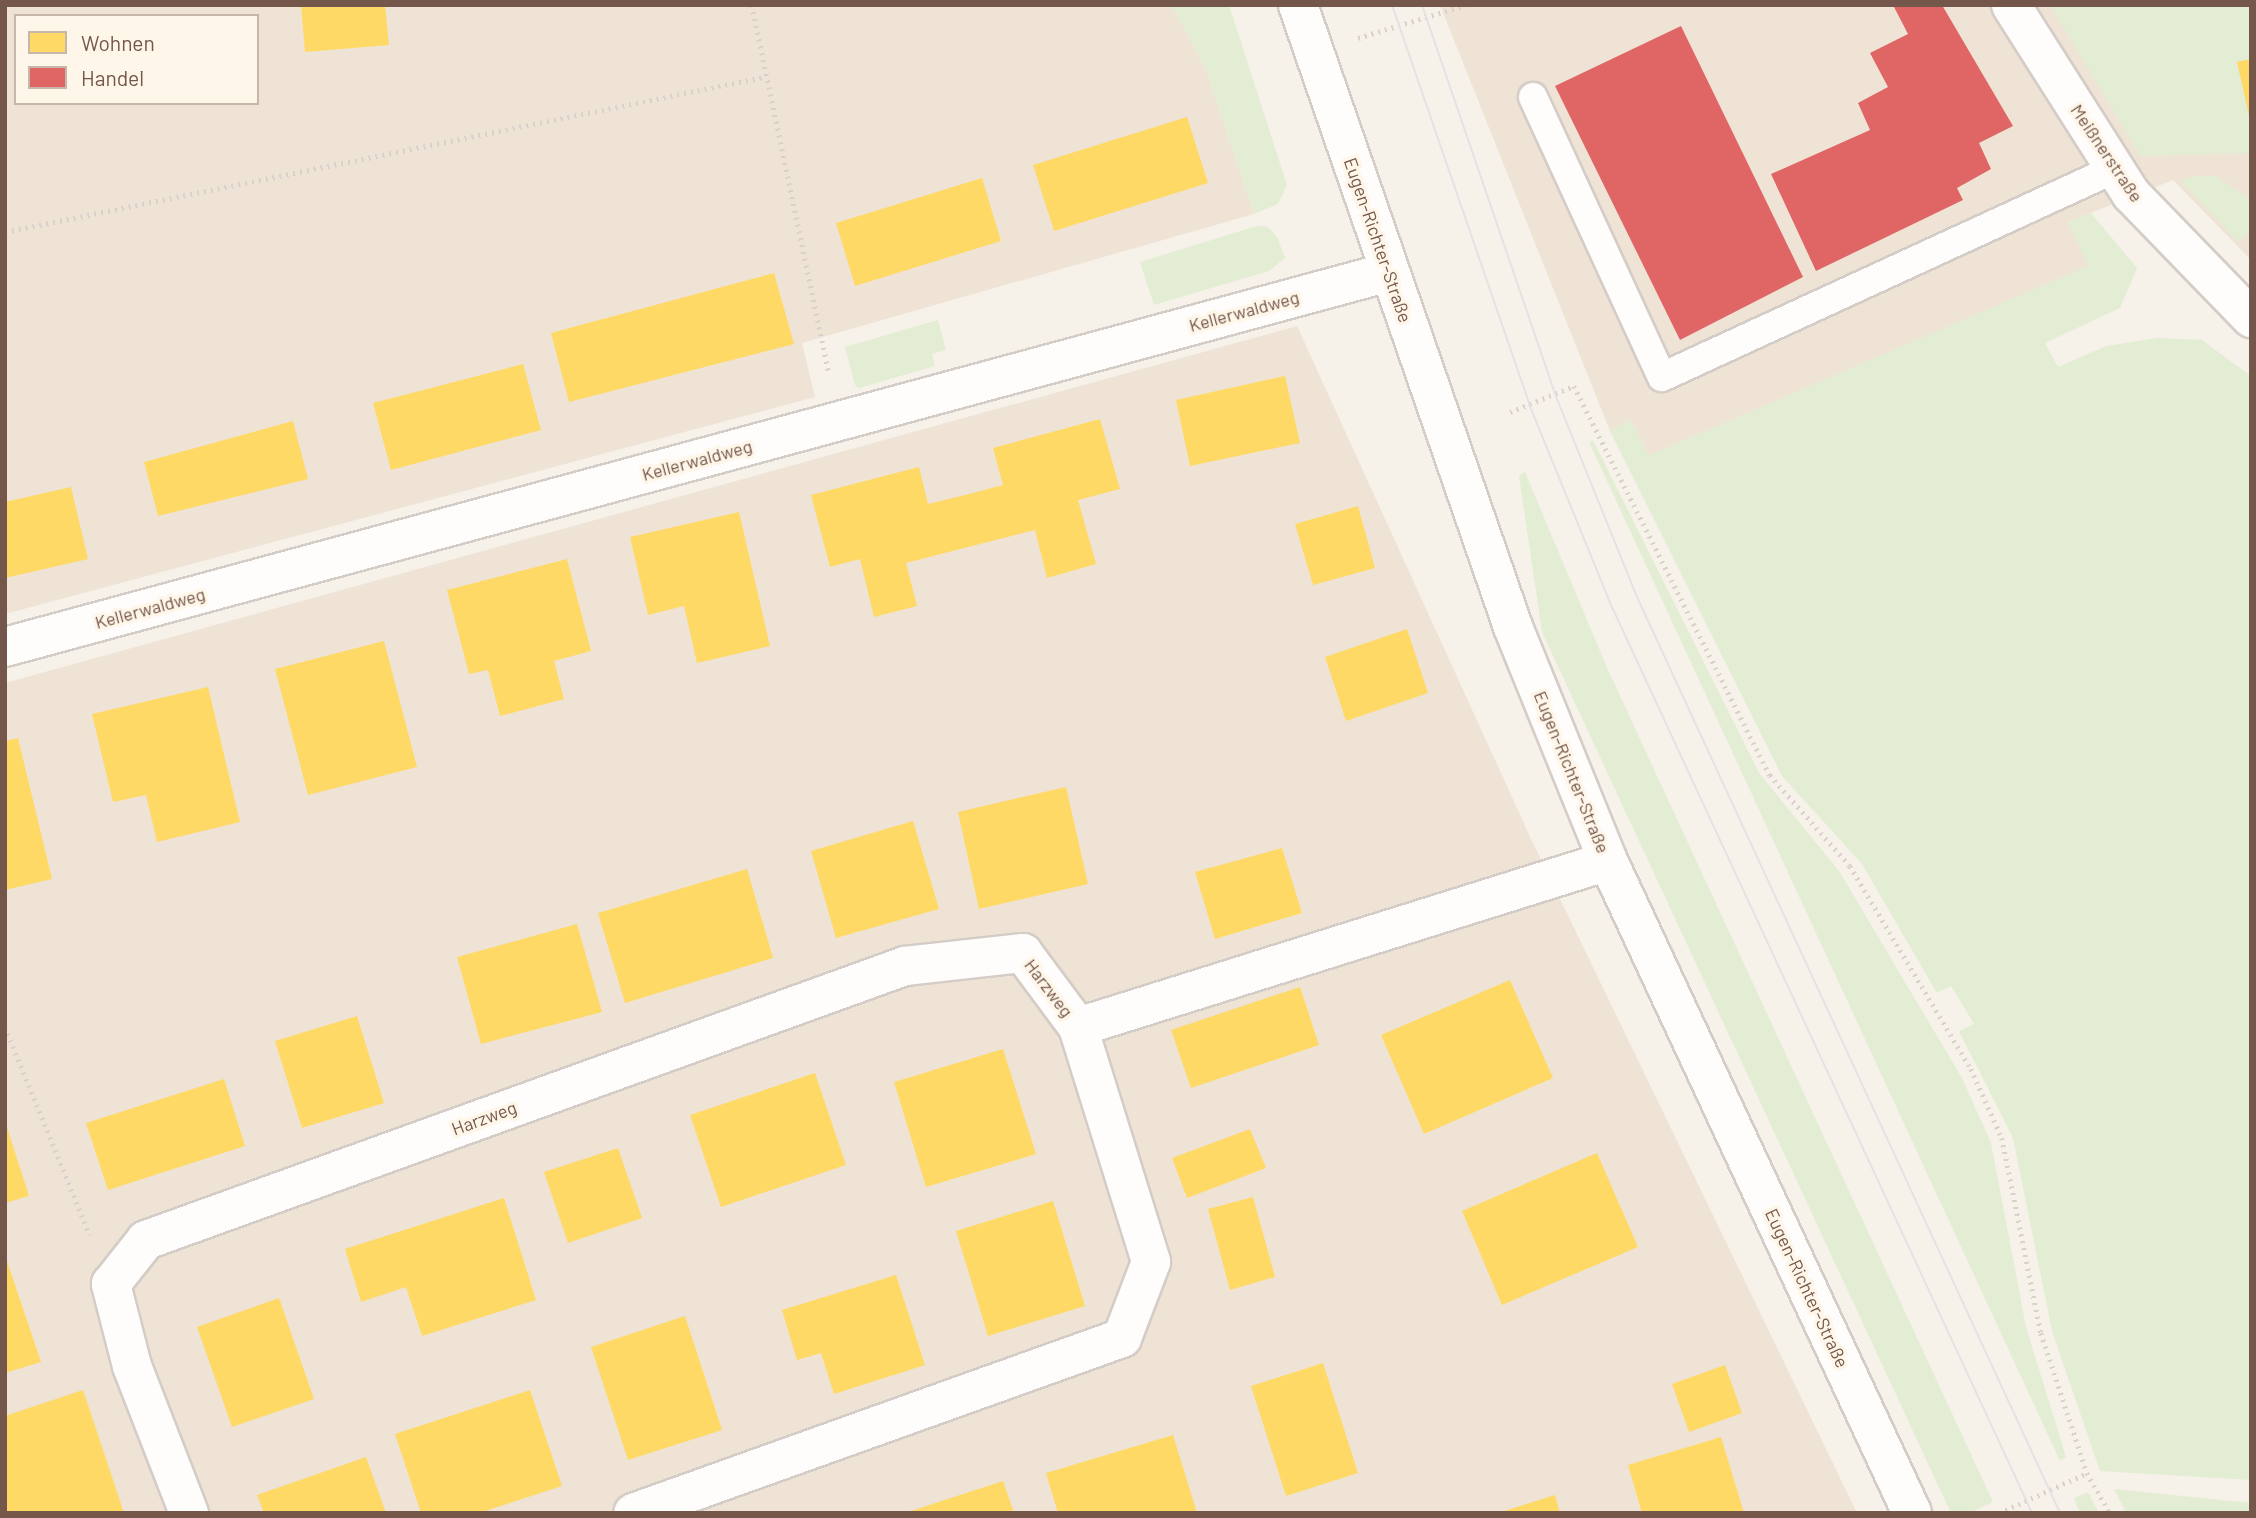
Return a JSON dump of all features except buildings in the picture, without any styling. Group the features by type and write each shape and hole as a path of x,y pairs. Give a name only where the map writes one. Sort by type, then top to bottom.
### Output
{"street":[{"name":"Eugen-Richter-Straße","path":"1298,5 1513,627 1608,861 1912,1513"},
{"name":"Meißnerstraße","path":"2011,5 2130,194 2251,318"},
{"name":"Kellerwaldweg","path":"5,647 1389,272"},
{"name":"Harzweg","path":"1078,1027 1608,861"},
{"name":"Harzweg","path":"111,1284 146,1240 905,967 1023,953 1078,1027 1151,1262 1122,1339 633,1513"},
{"path":"111,1284 132,1366 189,1513"}],"lane":[{"path":"1533,97 1662,377 2115,169"}],"path":[{"path":"752,5 764,77 839,421"},
{"path":"1314,53 1466,5"},
{"path":"5,232 764,77"},
{"path":"1510,412 1574,386 1770,775 1850,866 1971,1069 2002,1138 2041,1333 2087,1473 2110,1513"},
{"path":"5,1027 111,1284"},
{"path":"1999,1513 2087,1473"}],"shaded area":[{"path":"5,5 1172,5 1207,72 1254,214 802,343 815,397 5,614"},
{"path":"1440,5 2251,5 2251,260 2173,180 2068,222 2089,266 1648,456 1631,420 1610,431"},
{"path":"1297,326 1532,841 1857,1513 5,1513 5,683"}],"green space":[{"path":"1172,5 1229,5 1287,185 1278,204 1254,214 1207,72"},
{"path":"2050,5 2251,5 2251,59 2237,62 2251,125 2251,153 2140,156"},
{"path":"2194,176 2215,176 2251,199 2251,231 2238,242 2181,181"},
{"path":"2091,213 2137,268 2120,308 2045,343 2058,367 2106,346 2158,338 2202,340 2251,376 2251,1480 2100,1471 2052,1331 2013,1138 1959,1031 1974,1024 1951,986 1937,993 1862,864 1782,776 1610,431 1631,420 1648,456 2088,266 2068,222"},
{"path":"1257,226 1268,227 1277,237 1285,258 1269,271 1154,305 1140,262"},
{"path":"938,320 946,350 932,354 935,366 859,388 855,385 845,347"},
{"path":"1593,440 1759,773 1839,871 1962,1078 1991,1143 2026,1327 2066,1457 2060,1461 1589,442"},
{"path":"1525,472 1608,670 1993,1502 1969,1513 1951,1513 1542,632 1519,476"},
{"path":"2114,1489 2251,1503 2251,1513 2126,1513"},
{"path":"2088,1492 2099,1513 2080,1513 2074,1498"}],"tram line":[{"path":"1392,5 1529,404 1611,605 2032,1513"},
{"path":"1422,5 1555,394 1637,597 2060,1513"}]}
